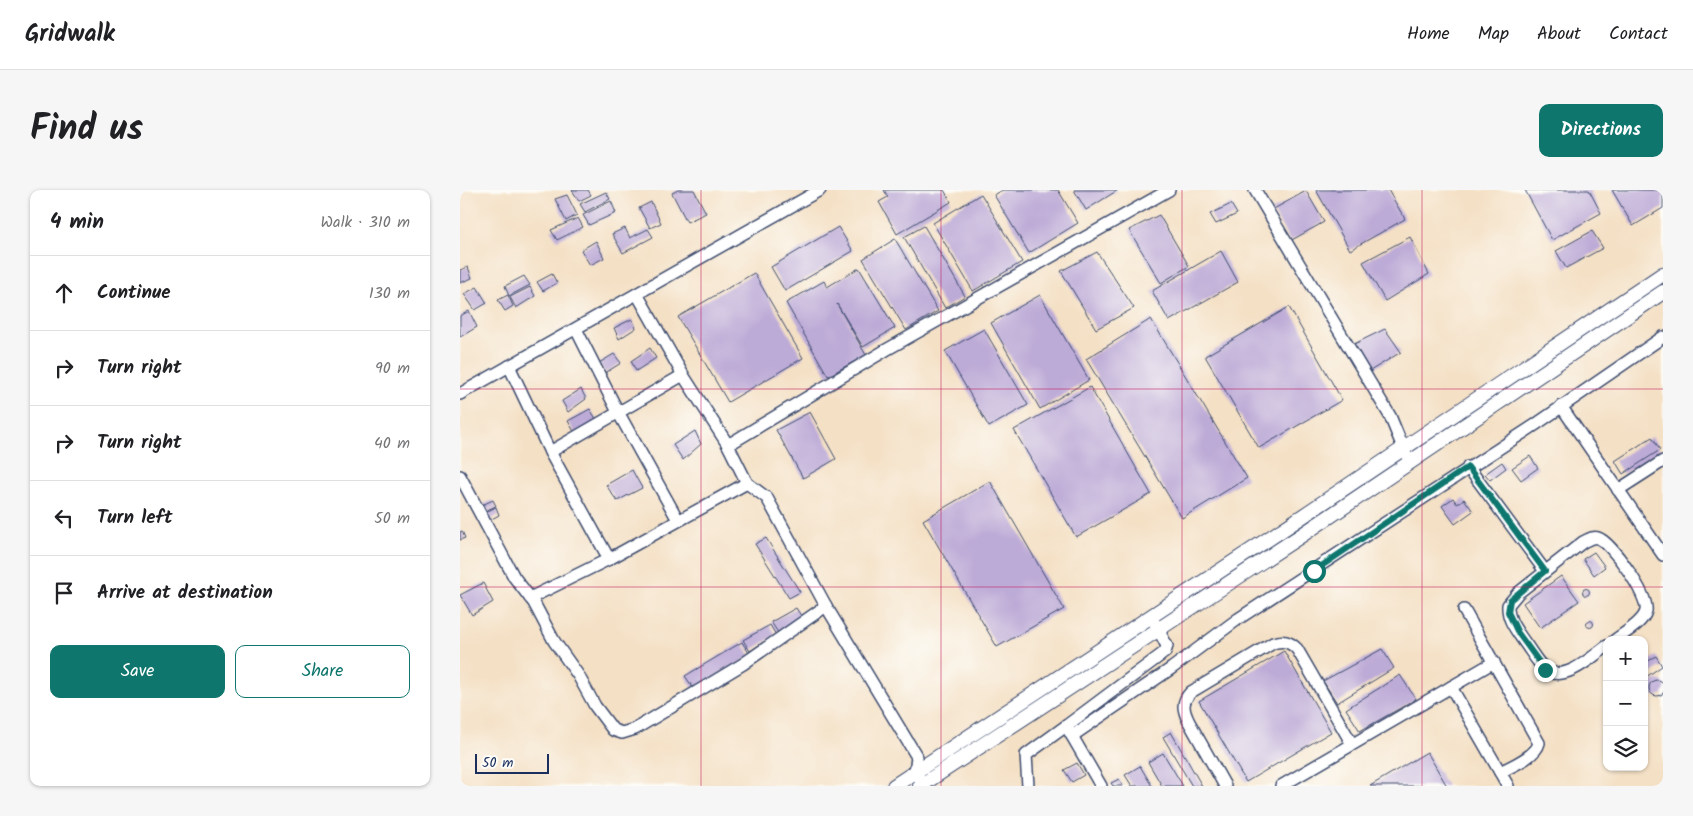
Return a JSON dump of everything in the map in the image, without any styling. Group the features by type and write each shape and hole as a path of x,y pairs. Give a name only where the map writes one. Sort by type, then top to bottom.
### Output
{"main road":[{"path":"894,786 1663,274"},
{"path":"922,785 1663,292"}],"street":[{"path":"460,394 820,190"},
{"path":"728,445 886,350 1169,190"},
{"path":"1255,190 1390,416 1402,449 1410,462"},
{"path":"637,294 683,375 728,445 747,483 766,498 826,606 917,757 915,772 922,785"},
{"path":"576,329 618,412 678,520"},
{"path":"1028,786 1026,755 1172,668 1238,619 1338,555 1663,337"},
{"path":"509,366 550,452 609,559"},
{"path":"550,452 683,375"},
{"path":"1560,406 1663,555"},
{"path":"1618,490 1663,461"},
{"path":"1468,467 1545,571"},
{"path":"460,476 514,577 530,598 554,641 578,675 595,706 613,730 622,733 635,730 744,664 826,606"},
{"path":"530,598 609,559 747,483"},
{"path":"1603,649 1570,670 1552,673 1545,670 1518,633 1508,612 1510,600 1545,571 1594,537 1607,544 1642,591 1646,601 1646,610 1643,618 1620,636"},
{"path":"1464,610 1539,743 1538,748 1532,753 1500,772"},
{"path":"1069,731 1165,652 1167,646 1151,616"},
{"path":"1226,786 1189,722 1183,705 1191,692 1273,643 1282,640 1297,649 1352,744"},
{"path":"1281,786 1494,662"},
{"path":"1451,687 1508,786"},
{"path":"1069,731 1101,786"}],"building":[{"path":"572,190 588,190 591,195 579,201"},
{"path":"678,190 694,190 706,213 687,222 672,193"},
{"path":"884,190 944,190 951,202 897,234 879,202 888,197"},
{"path":"1003,190 1058,190 1078,223 1029,253 994,195"},
{"path":"1074,190 1118,190 1086,210"},
{"path":"1316,190 1388,190 1405,219 1350,250"},
{"path":"1525,190 1589,190 1601,213 1552,240"},
{"path":"1612,190 1663,190 1663,208 1633,226"},
{"path":"1306,191 1324,222 1290,241 1272,210"},
{"path":"606,192 610,199 585,212 580,204"},
{"path":"981,194 1022,262 973,291 933,223"},
{"path":"567,195 577,215 566,221 555,199"},
{"path":"611,201 616,213 589,225 583,215"},
{"path":"651,202 661,223 650,228 639,208"},
{"path":"1231,204 1237,214 1216,224 1210,214"},
{"path":"1159,215 1189,266 1161,283 1129,230"},
{"path":"578,218 583,227 557,240 551,230"},
{"path":"924,226 965,296 945,308 904,237"},
{"path":"838,227 853,251 785,291 771,267"},
{"path":"625,228 630,238 648,229 653,237 623,253 612,234"},
{"path":"1592,231 1603,248 1566,268 1556,251"},
{"path":"1410,237 1429,274 1385,301 1363,262"},
{"path":"895,239 938,311 906,330 863,259"},
{"path":"596,241 604,258 590,265 581,250"},
{"path":"1221,251 1238,282 1169,321 1152,291"},
{"path":"1097,252 1134,308 1096,329 1061,271"},
{"path":"468,267 472,278 460,283 460,270"},
{"path":"859,268 895,328 863,347 837,304 866,355 828,376 786,303 824,281 827,287"},
{"path":"754,273 803,358 728,402 678,317"},
{"path":"552,274 557,283 543,291 537,282"},
{"path":"524,276 530,285 509,296 505,286"},
{"path":"477,287 487,303 475,310 464,294"},
{"path":"530,287 535,296 516,308 510,297"},
{"path":"508,295 513,306 505,311 498,300"},
{"path":"1040,295 1089,380 1040,409 991,323"},
{"path":"1289,307 1342,400 1259,448 1205,356"},
{"path":"469,311 477,327 460,337 460,316"},
{"path":"632,319 636,328 619,339 614,328"},
{"path":"1151,319 1247,478 1182,518 1086,359"},
{"path":"984,329 1028,405 989,427 945,351"},
{"path":"1385,329 1401,352 1370,371 1350,346"},
{"path":"650,348 656,358 636,371 631,361"},
{"path":"614,354 621,363 605,373 599,363"},
{"path":"1090,387 1151,494 1076,537 1014,430"},
{"path":"581,389 586,399 568,412 562,401"},
{"path":"590,409 598,422 576,435 568,421"},
{"path":"810,412 836,459 803,478 776,430"},
{"path":"695,431 701,444 683,460 673,445"},
{"path":"1652,437 1660,450 1623,474 1615,461"},
{"path":"1530,456 1538,468 1521,480 1512,468"},
{"path":"1502,462 1506,468 1490,480 1485,474"},
{"path":"632,470 642,488 617,501 606,485"},
{"path":"990,481 1064,609 997,647 923,520"},
{"path":"1453,498 1457,504 1464,499 1473,511 1455,524 1442,506"},
{"path":"493,500 496,506 485,511 482,505"},
{"path":"496,507 499,515 488,521 484,513"},
{"path":"462,531 465,538 460,540 460,532"},
{"path":"766,538 800,592 789,598 755,544"},
{"path":"1594,552 1605,567 1594,575 1583,559"},
{"path":"1561,576 1579,601 1540,628 1523,603"},
{"path":"483,583 493,602 472,615 460,595"},
{"path":"1586,589 1589,592 1586,595 1583,592"},
{"path":"796,608 803,619 779,634 771,622"},
{"path":"1590,621 1593,624 1590,627 1587,624"},
{"path":"770,625 776,635 750,651 743,640"},
{"path":"742,642 751,656 694,689 685,676"},
{"path":"1382,649 1394,668 1337,703 1323,681"},
{"path":"1284,651 1331,732 1246,782 1199,701"},
{"path":"1656,656 1662,666 1648,676 1648,661"},
{"path":"1400,675 1416,699 1360,731 1346,709"},
{"path":"1657,680 1665,688 1657,696 1649,688"},
{"path":"1171,732 1202,786 1192,786 1163,737"},
{"path":"1427,752 1447,786 1370,786"},
{"path":"1163,753 1183,786 1162,786 1148,762"},
{"path":"1077,763 1084,775 1072,782 1064,770"},
{"path":"1140,766 1152,786 1132,786 1125,775"},
{"path":"1119,779 1123,786 1113,786 1111,783"}],"route":[{"path":"1314,571 1468,467 1545,571 1510,600 1508,605 1510,620 1545,670"}]}
